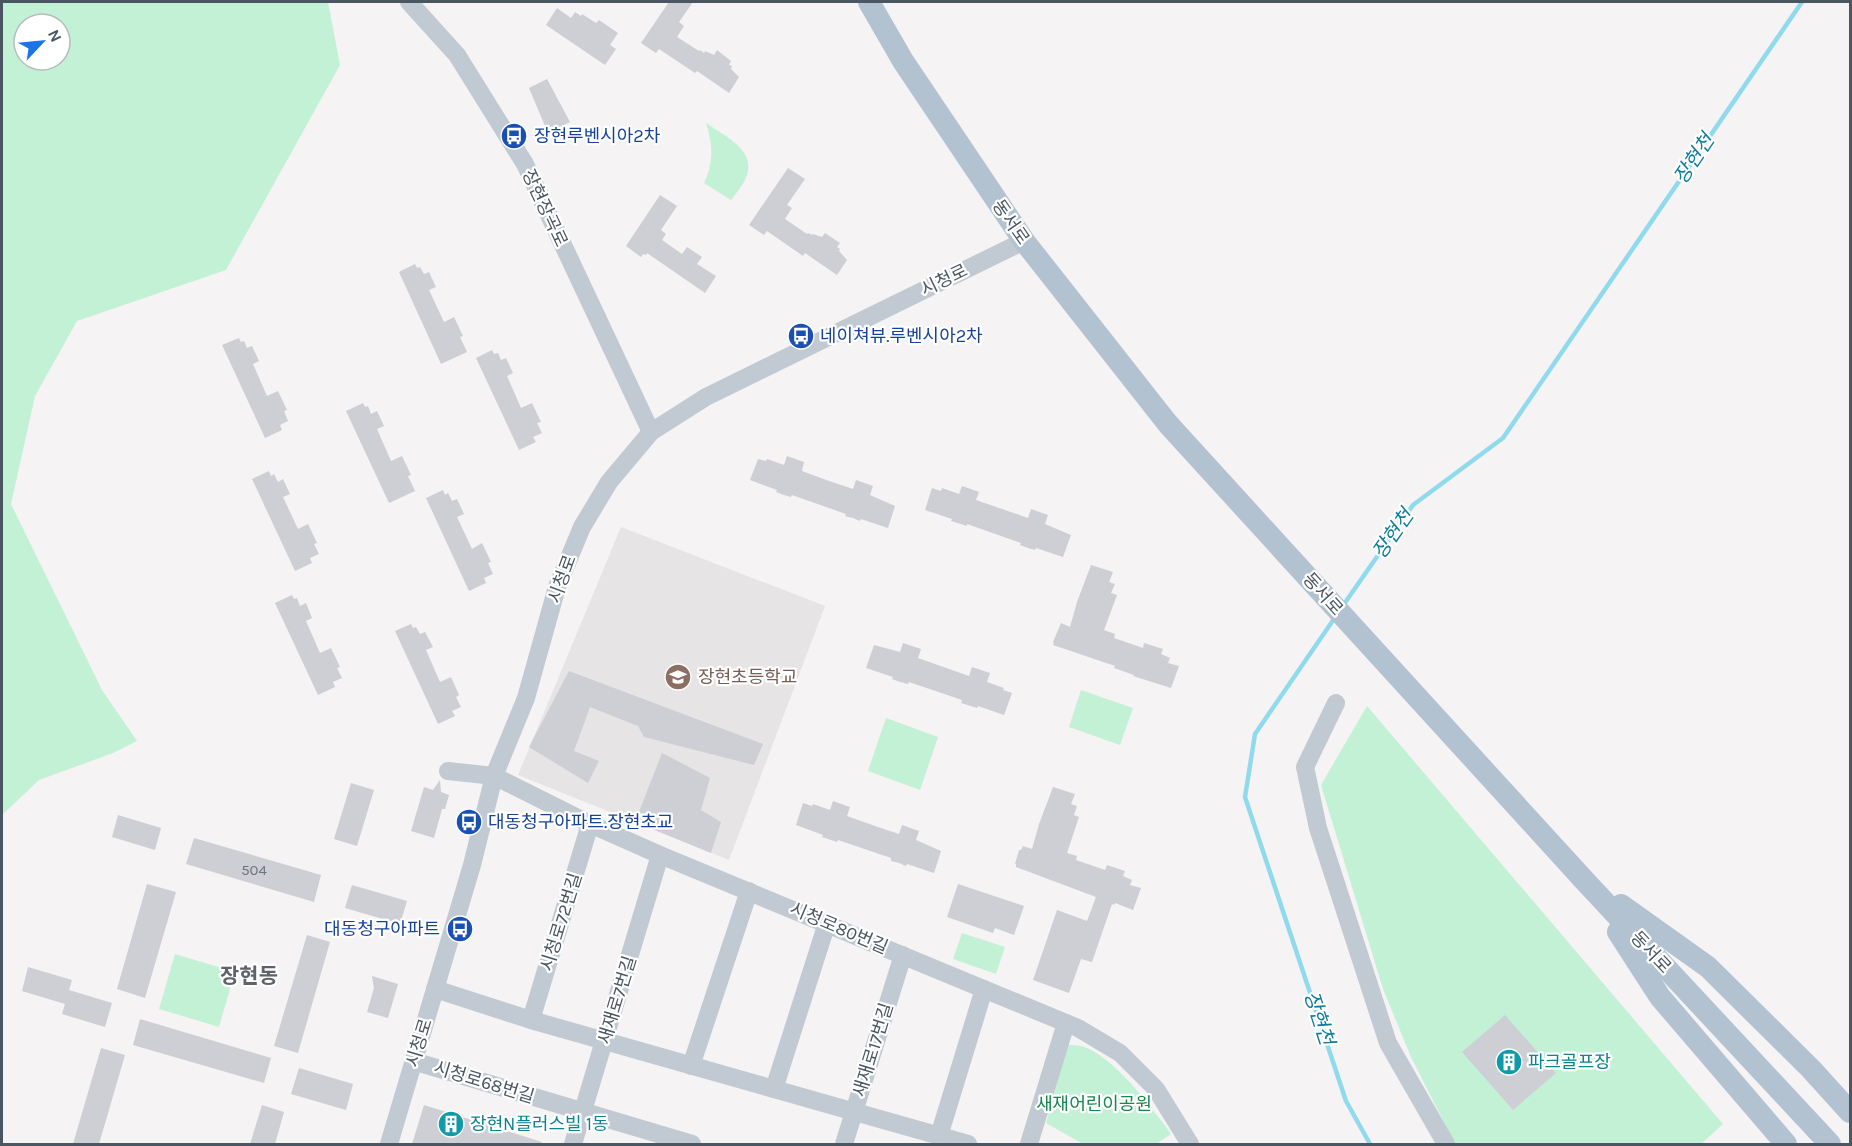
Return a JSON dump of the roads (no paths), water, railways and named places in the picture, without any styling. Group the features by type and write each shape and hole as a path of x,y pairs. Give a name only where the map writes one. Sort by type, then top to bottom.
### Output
{"main road":[{"name":"동서로","path":"869,2 903,61 1024,241 1168,424 1584,880 1830,1144"},
{"path":"1584,880 1708,967 1851,1112"},
{"path":"1584,880 1660,997 1786,1144"}],"street":[{"name":"장현장곡로","path":"409,2 457,55 525,164 651,432"},
{"name":"시청로","path":"388,1144 472,865 494,776 526,698 557,587 582,526 609,482 651,432 706,397 1024,241"},
{"path":"1336,703 1305,767 1318,828 1388,1043 1446,1144"},
{"name":"시청로80번길","path":"448,771 494,776 590,824 660,855 1066,1023 1120,1053 1156,1089 1190,1144"},
{"name":"시청로72번길","path":"531,1020 590,824"},
{"name":"새재로7번길","path":"573,1144 660,855"},
{"path":"691,1066 749,891"},
{"path":"774,1089 827,923"},
{"name":"새재로17번길","path":"844,1144 903,955"},
{"path":"435,988 604,1042 968,1144"},
{"path":"939,1136 984,989"},
{"path":"1029,1144 1066,1023"},
{"name":"시청로68번길","path":"413,1062 692,1144"}],"waterway":[{"name":"장현천","path":"1342,607 1413,505 1503,438 1802,2"},
{"name":"장현천","path":"1336,616 1255,734 1245,797 1346,1101 1370,1144"}],"place":[{"name":"장현루벤시아2차","path":"514,136"},
{"name":"네이쳐뷰.루벤시아2차","path":"801,336"},
{"name":"장현초등학교","path":"678,677"},
{"name":"대동청구아파트.장현초교","path":"469,822"},
{"name":"대동청구아파트","path":"460,929"},
{"name":"파크골프장","path":"1509,1062"},
{"name":"장현N플러스빌 1동","path":"451,1124"}],"district":[{"name":"장현동","path":"249,976"}],"park label":[{"name":"새재어린이공원","path":"1094,1104"}]}
